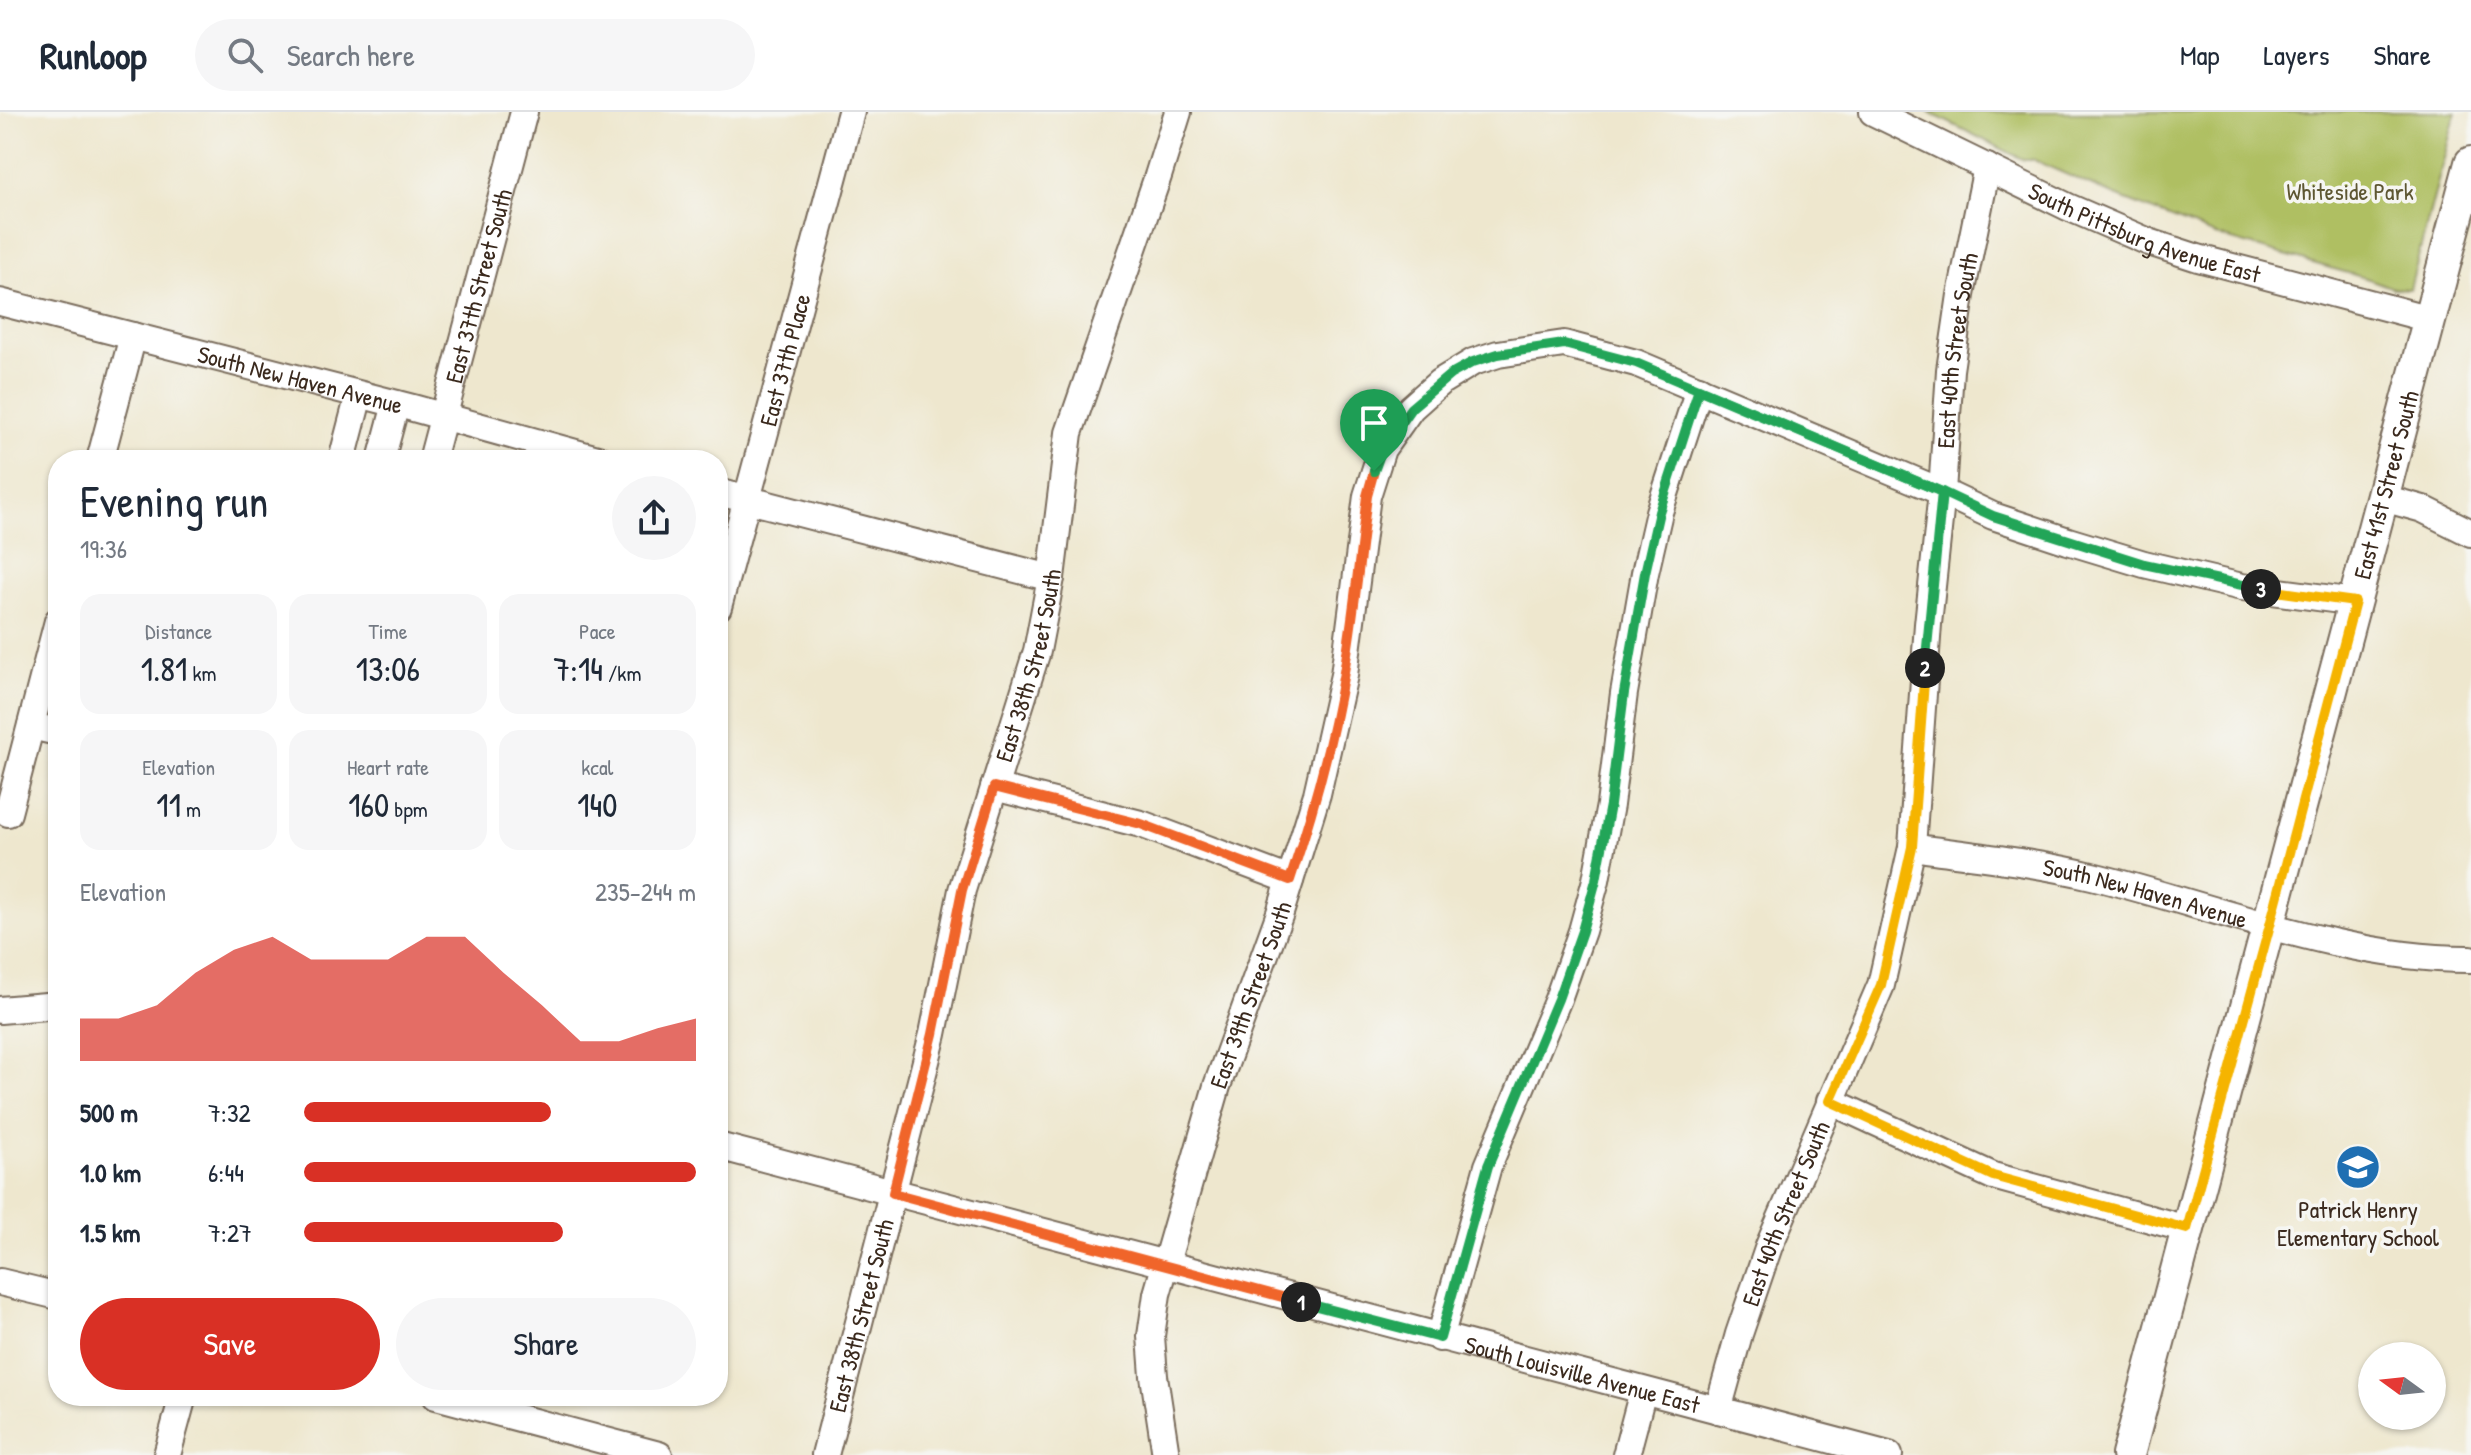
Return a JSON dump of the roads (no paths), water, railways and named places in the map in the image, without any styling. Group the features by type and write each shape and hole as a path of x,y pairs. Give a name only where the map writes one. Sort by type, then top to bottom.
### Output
{"main road":[{"name":"East 41st Street South","path":"2128,1455 2471,163"}],"street":[{"name":"East 37th Place","path":"728,570 851,112"},
{"name":"East 38th Street South","path":"825,1455 933,1034 962,890 1035,658 1051,578 1069,433 1178,112"},
{"name":"South Pittsburg Avenue East","path":"1873,112 2068,207 2149,242 2198,258 2430,319"},
{"name":"East 37th Street South","path":"435,450 520,113"},
{"name":"East 40th Street South","path":"1718,1410 1766,1253 1881,985 1912,847 1949,380 1956,327 1987,167"},
{"name":"South New Haven Avenue","path":"0,302 564,450"},
{"path":"103,450 133,336"},
{"name":"East 39th Street South","path":"1166,1455 1151,1336 1157,1294 1217,1086 1317,794 1346,662 1367,496 1382,449 1411,408 1451,374 1473,362 1498,354 1564,344 1636,363 1993,516 2144,564 2242,587 2355,602"},
{"path":"1440,1338 1488,1166 1558,999 1596,880 1645,573 1659,512 1699,389"},
{"path":"345,450 359,395"},
{"path":"384,450 396,404"},
{"path":"728,495 1051,578"},
{"path":"2383,498 2423,509 2471,533"},
{"path":"8,813 48,660"},
{"path":"31,726 48,730"},
{"path":"994,787 1141,824 1290,880"},
{"name":"South New Haven Avenue","path":"1912,847 2089,876 2348,944 2393,953 2471,959"},
{"path":"0,1010 48,1006"},
{"path":"1830,1101 1993,1176 2187,1229"},
{"name":"South Louisville Avenue East","path":"728,1149 1889,1455"},
{"path":"0,1282 48,1294"},
{"path":"1626,1455 1643,1391"},
{"path":"167,1455 180,1406"},
{"path":"474,1406 659,1455"}],"place":[{"name":"Patrick Henry Elementary School","path":"2358,1167"}],"park label":[{"name":"Whiteside Park","path":"2350,191"}]}
